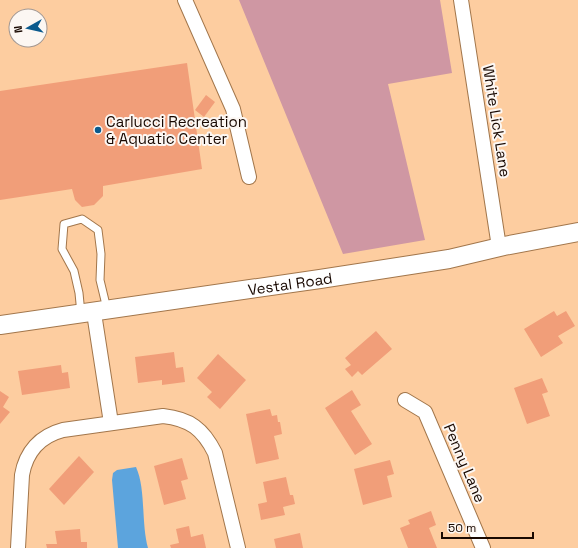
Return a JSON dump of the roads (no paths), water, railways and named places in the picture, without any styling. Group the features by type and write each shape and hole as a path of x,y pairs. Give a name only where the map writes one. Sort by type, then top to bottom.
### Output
{"street":[{"path":"184,0 233,109 249,177"},
{"name":"White Lick Lane","path":"461,0 499,247"},
{"name":"Vestal Road","path":"0,325 94,313 320,280 449,259 499,247 578,232"},
{"path":"94,313 111,423"},
{"name":"Penny Lane","path":"405,400 425,412 483,548"},
{"path":"18,548 23,467 28,455 43,438 55,432 163,416 187,421 199,429 208,440 215,453 238,548"}],"lane":[{"path":"82,219 98,230 101,254 100,280 94,313 79,293 74,272 62,249 64,224 82,219"}],"water":[{"path":"136,467 141,485 148,548 118,548 112,480 113,473 117,470"}],"place":[{"name":"Carlucci Recreation & Aquatic Center","path":"98,130"}]}
